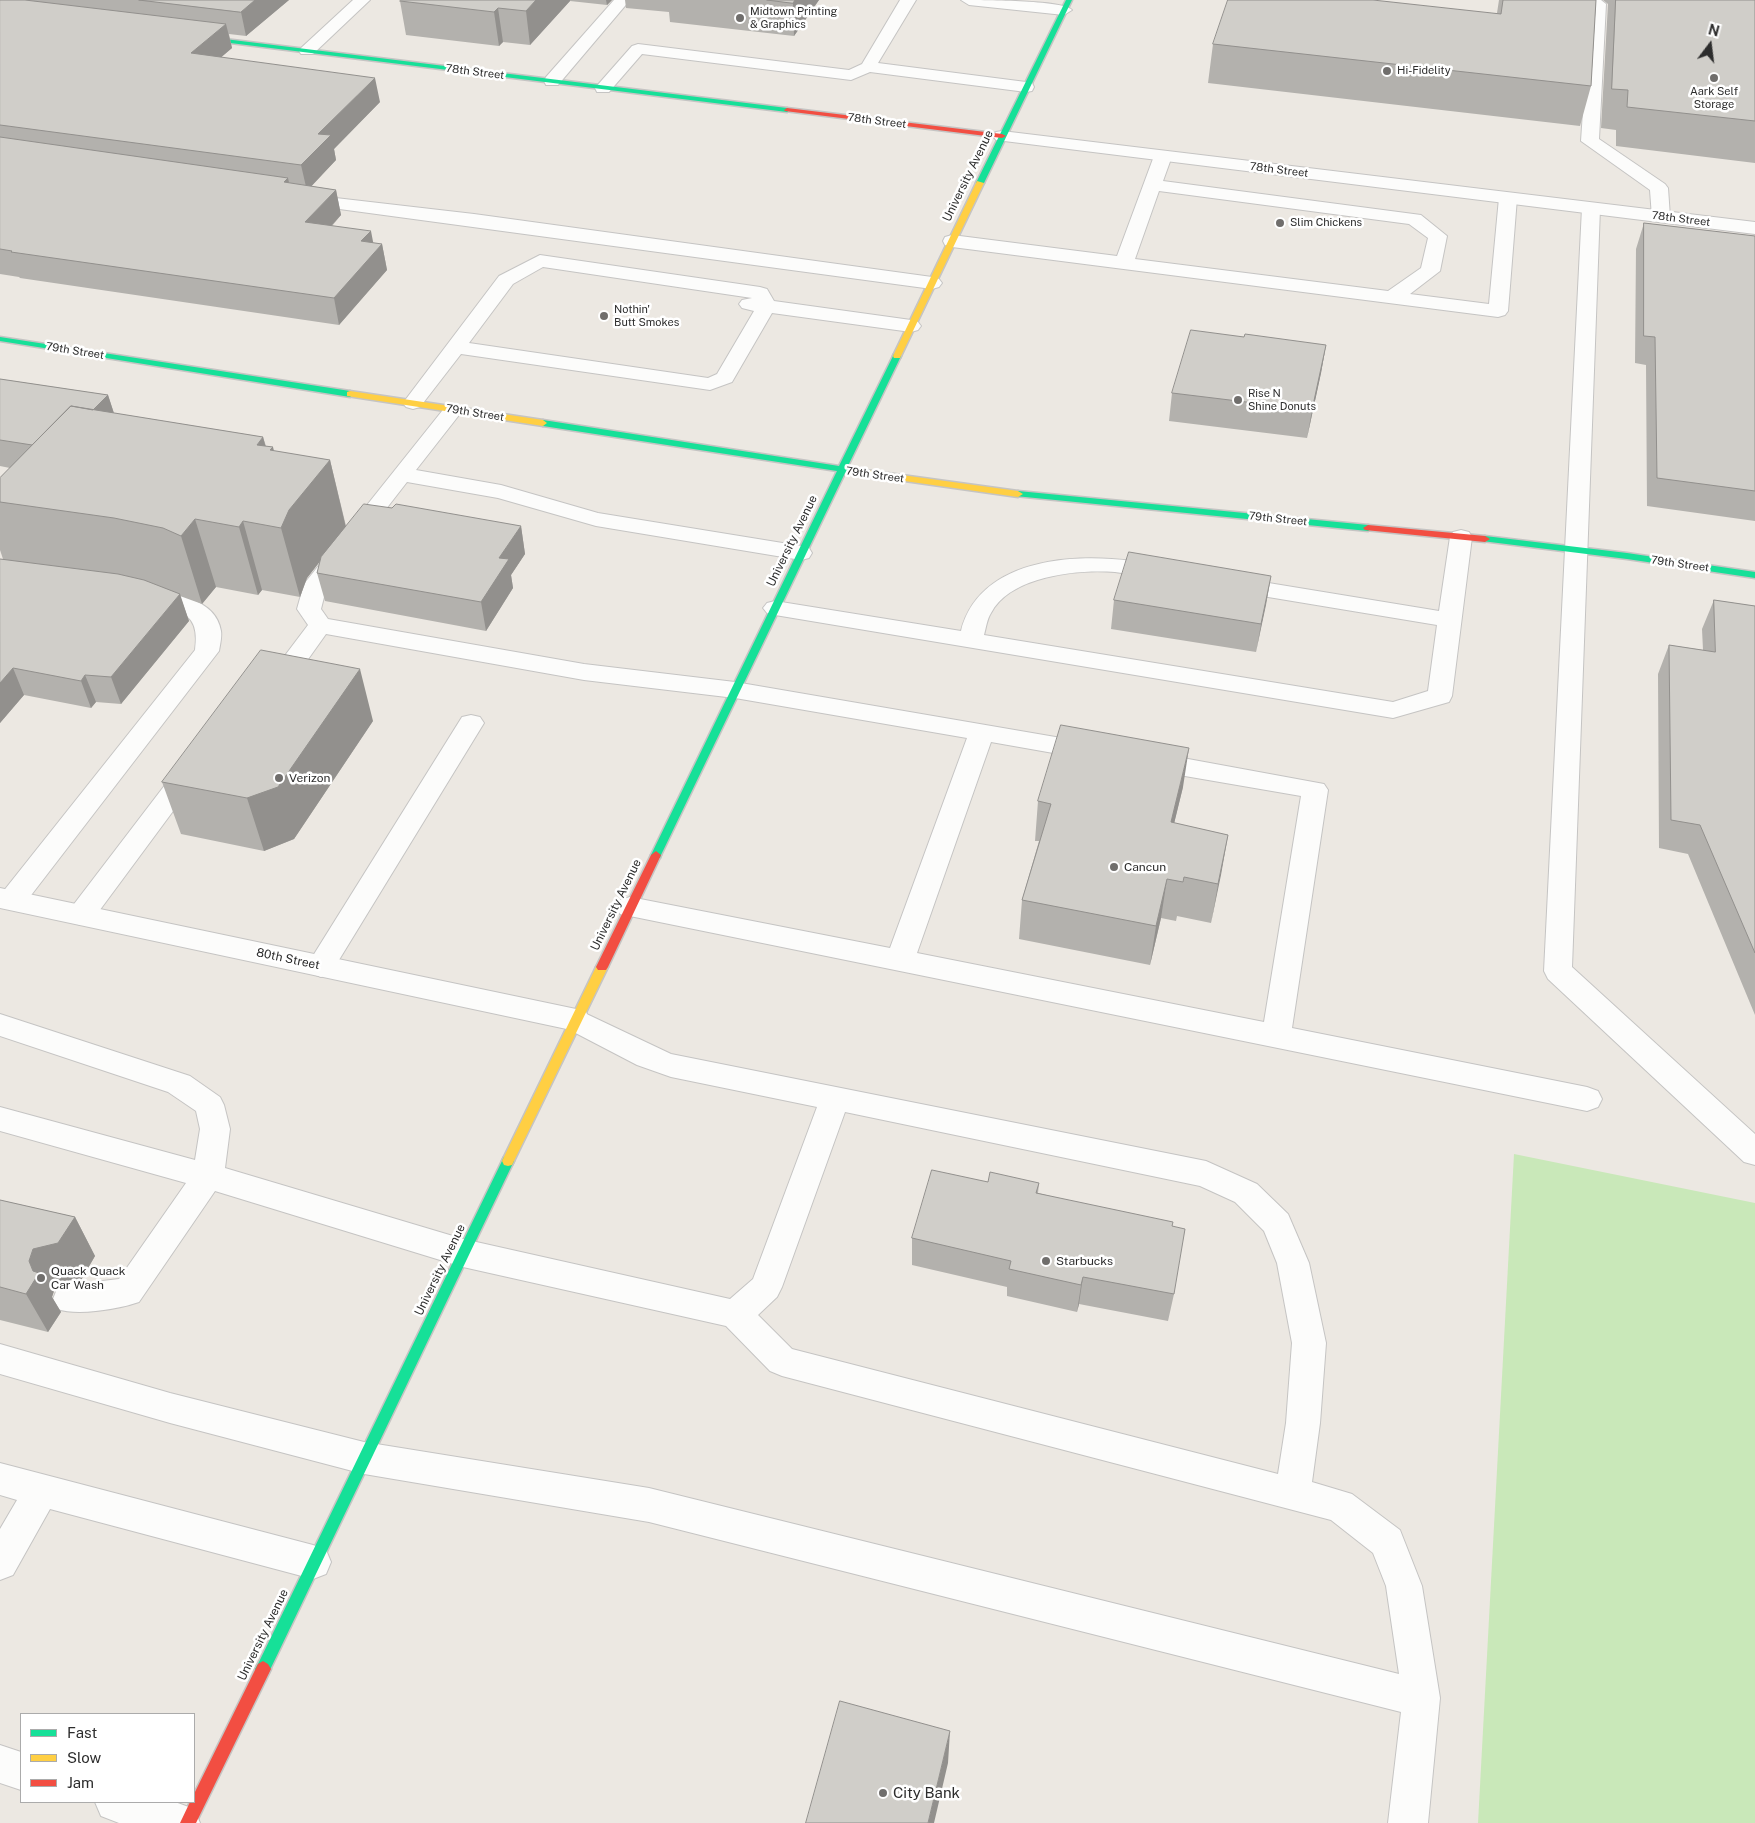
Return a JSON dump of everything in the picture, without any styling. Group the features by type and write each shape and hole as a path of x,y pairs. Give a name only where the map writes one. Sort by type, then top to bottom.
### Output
{"street":[{"path":"307,51 362,0"},
{"path":"552,81 622,0"},
{"path":"868,68 908,0"},
{"path":"969,0 1066,5"},
{"path":"1556,0 1598,4 1590,141 1659,188 1661,217"},
{"name":"University Avenue","path":"188,1823 1066,5"},
{"name":"78th Street","path":"178,35 1755,228"},
{"path":"603,88 638,49 851,75 868,68 1026,87"},
{"path":"1124,263 1163,156"},
{"path":"1153,185 1414,219 1438,236 1430,271 1392,297"},
{"path":"282,197 474,220 932,283"},
{"path":"952,241 1498,311 1508,198"},
{"path":"1590,208 1558,971 1755,1153"},
{"path":"413,403 506,280 522,273 540,261 760,293 766,306"},
{"path":"522,273 639,288"},
{"path":"679,294 911,326"},
{"path":"455,347 710,384 725,378 766,306"},
{"name":"79th Street","path":"0,339 842,470 1010,493 1462,537 1576,550 1755,575"},
{"path":"453,410 316,584 308,609 320,625 584,672 735,690 1315,790 1276,1036"},
{"path":"402,474 501,492 596,519 802,553"},
{"path":"775,608 1393,710 1440,696 1462,537"},
{"path":"971,640 981,608 999,590 1037,572 1074,566 1110,565 1178,576"},
{"path":"1207,580 1450,620"},
{"path":"6,899 207,651 209,631 204,618 186,606 126,594"},
{"path":"250,700 280,680 320,625"},
{"path":"321,966 471,723"},
{"path":"900,960 982,732"},
{"path":"81,915 205,750"},
{"name":"80th Street","path":"6,899 576,1020 647,1057 671,1065 834,1100 1206,1174 1246,1193 1277,1223 1294,1263 1309,1343 1303,1422 1293,1493"},
{"path":"630,907 1587,1099"},
{"path":"0,1025 179,1084 209,1105 215,1128 208,1176 128,1292 69,1299"},
{"path":"736,1314 766,1287 834,1100"},
{"path":"0,1119 208,1176 463,1253 736,1314 782,1361 1340,1506 1387,1542 1404,1586 1421,1698 1408,1823"},
{"path":"0,1359 170,1408 364,1458 649,1505 1421,1698"},
{"path":"0,1479 314,1562"},
{"path":"0,1563 42,1490"},
{"path":"0,1764 20,1771"},
{"path":"118,1803 180,1823"}],"green space":[{"path":"1514,1154 1755,1203 1755,1823 1478,1823"}],"building":[{"path":"0,0 25,0 226,24 191,53 375,78 318,134 331,135 301,165 0,125"},
{"path":"139,0 255,0 241,12"},
{"path":"401,0 536,0 526,11 498,8 494,12"},
{"path":"767,0 795,0 793,3"},
{"path":"1228,0 1373,0 1501,14 1503,0 1596,0 1591,86 1213,44"},
{"path":"1616,0 1755,0 1755,121 1627,107 1628,90 1612,89"},
{"path":"0,137 288,178 284,182 336,190 305,222 371,231 361,241 382,244 334,298 0,249"},
{"path":"1644,223 1755,236 1755,491 1657,478 1655,337 1644,336"},
{"path":"1191,330 1244,337 1245,334 1326,345 1312,410 1172,393"},
{"path":"0,379 108,395 93,410 71,406 32,445 0,440"},
{"path":"71,406 263,437 257,445 273,447 270,450 330,460 289,510 281,528 243,521 239,527 195,519 181,536 163,528 114,518 0,502 0,478"},
{"path":"364,504 392,508 396,504 521,526 499,558 509,559 481,602 317,573 321,557"},
{"path":"1129,552 1271,576 1261,624 1114,600"},
{"path":"0,559 118,574 144,580 180,594 111,677 85,675 81,681 13,668 0,683"},
{"path":"1714,600 1755,606 1755,953 1700,825 1671,820 1669,645 1715,652"},
{"path":"261,650 360,669 278,787 247,798 162,782"},
{"name":"Cancun","path":"1061,725 1189,748 1171,822 1228,835 1218,884 1184,877 1183,882 1167,879 1156,926 1022,900 1051,804 1038,801"},
{"name":"Starbucks","path":"932,1170 988,1182 990,1172 1039,1183 1036,1193 1173,1222 1172,1226 1185,1229 1174,1294 1083,1277 1081,1285 1009,1269 1011,1261 912,1238"},
{"path":"0,1200 75,1217 58,1243 33,1249 29,1261 33,1271 39,1273 26,1294 0,1287"},
{"name":"City Bank","path":"840,1701 950,1731 928,1823 806,1823"}],"traffic: fast":[{"path":"980,183 1069,0"},
{"path":"192,37 787,110"},
{"path":"0,339 350,394"},
{"path":"656,855 897,356"},
{"path":"543,423 858,472"},
{"path":"1018,494 1368,528"},
{"path":"1485,539 1627,556 1755,575"},
{"path":"263,1669 508,1161"}],"traffic: slow":[{"path":"897,356 980,183"},
{"path":"350,394 543,423"},
{"path":"858,472 1018,494"},
{"path":"508,1161 602,967"}],"traffic: jam":[{"path":"787,110 1002,136"},
{"path":"1368,528 1485,539"},
{"path":"602,967 656,855"},
{"path":"188,1823 263,1669"}],"place":[{"name":"Midtown Printing & Graphics","path":"740,18"},
{"name":"Hi-Fidelity","path":"1387,71"},
{"name":"Aark Self Storage","path":"1714,78"},
{"name":"Slim Chickens","path":"1280,223"},
{"name":"Nothin' Butt Smokes","path":"604,316"},
{"name":"Rise N Shine Donuts","path":"1238,400"},
{"name":"Verizon","path":"279,778"},
{"name":"Cancun","path":"1114,867"},
{"name":"Starbucks","path":"1046,1261"},
{"name":"Quack Quack Car Wash","path":"41,1278"},
{"name":"City Bank","path":"883,1793"}]}
